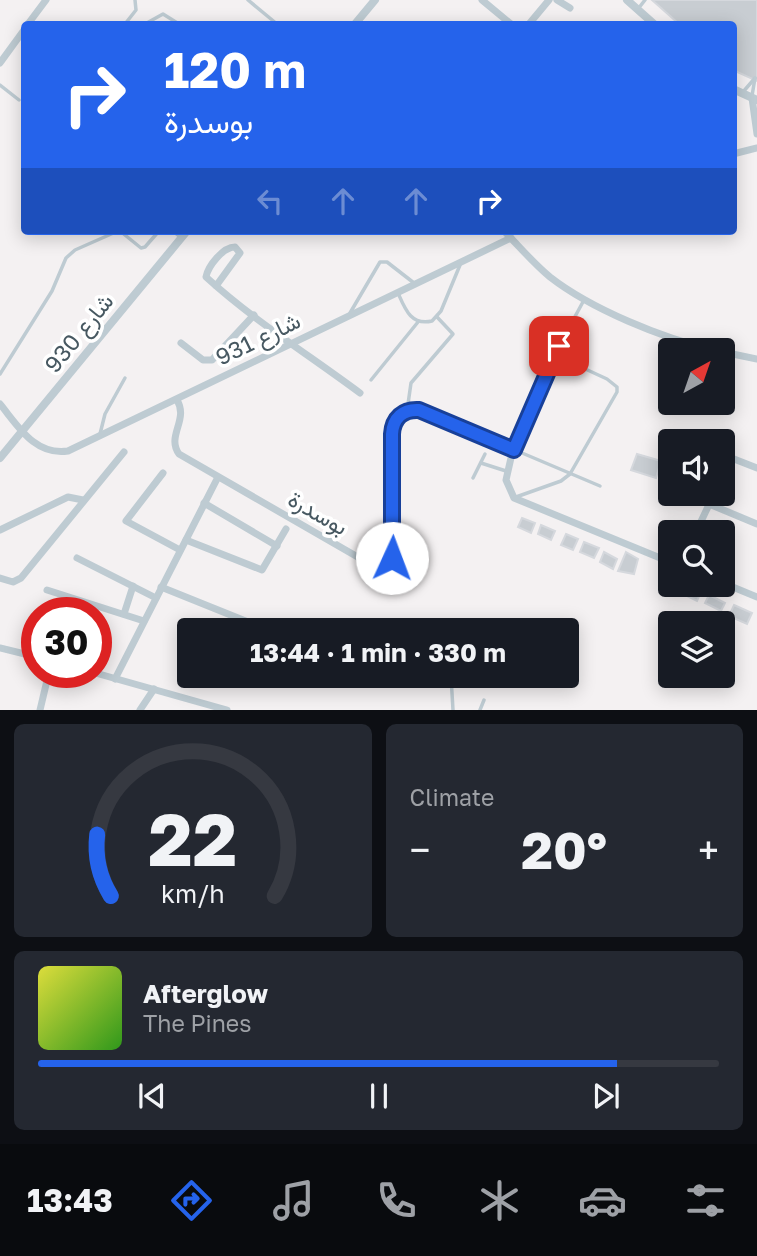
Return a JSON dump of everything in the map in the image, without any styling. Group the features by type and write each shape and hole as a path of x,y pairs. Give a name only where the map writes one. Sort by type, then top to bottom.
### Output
{"street":[{"path":"30,21 46,0"},
{"path":"358,21 375,0"},
{"path":"482,0 507,21"},
{"path":"531,21 549,0"},
{"path":"558,0 570,8"},
{"path":"627,0 649,21"},
{"path":"0,62 21,34"},
{"path":"737,91 755,99 757,134"},
{"path":"737,153 757,148"},
{"name":"شارع 930","path":"0,458 183,235"},
{"path":"508,235 552,278 585,298 673,338"},
{"name":"شارع 931","path":"23,432 39,447 53,452 68,451 511,238"},
{"path":"216,286 239,259 240,253 235,247 227,248 206,272 206,277 216,286 254,315 360,393"},
{"path":"181,343 203,360 212,360 254,315"},
{"path":"735,354 757,359"},
{"name":"بوسدرة","path":"177,400 183,414 175,438 177,451 368,564 384,566 392,558 393,549 393,427 407,411"},
{"path":"0,404 23,432"},
{"path":"407,411 424,411 514,450 508,472 508,488 514,498 658,557"},
{"path":"0,578 19,580 124,452"},
{"path":"735,459 757,468"},
{"path":"163,473 126,521 180,550"},
{"path":"115,678 218,477"},
{"path":"0,530 68,497 83,500"},
{"path":"204,503 277,545"},
{"path":"714,506 757,524"},
{"path":"186,540 262,570 286,529"},
{"path":"77,558 156,598"},
{"path":"124,614 133,586"},
{"path":"161,587 238,618"},
{"path":"735,588 757,597"},
{"path":"47,590 144,621"},
{"path":"0,648 21,653"},
{"path":"112,677 227,710"},
{"path":"40,710 45,688"},
{"path":"140,710 154,689"}],"lane":[{"path":"127,21 136,10 135,0"},
{"path":"248,0 273,21"},
{"path":"638,10 645,0"},
{"path":"150,21 163,14 174,21"},
{"path":"742,94 755,78 755,99"},
{"path":"0,85 19,100"},
{"path":"0,374 52,291 66,258 75,250 110,235"},
{"path":"124,235 141,248 156,235"},
{"path":"348,316 380,262 387,262 416,284"},
{"path":"398,293 407,313 418,322 425,323 437,317 461,263"},
{"path":"585,298 555,355 514,450 600,486"},
{"path":"407,411 411,383 453,334 437,317"},
{"path":"371,380 418,322"},
{"path":"514,498 561,481 570,474 615,398 617,387 555,355"},
{"path":"99,436 105,414 125,378"},
{"path":"473,478 485,454"},
{"path":"481,463 508,472"},
{"path":"452,688 453,710"},
{"path":"480,710 484,700"}],"building":[{"path":"652,0 757,0 757,81 737,72 737,21 676,21"},
{"path":"637,454 658,460 656,478 631,470"},
{"path":"522,518 535,523 531,533 518,527"},
{"path":"541,525 555,531 551,540 538,534"},
{"path":"566,534 578,539 573,550 561,545"},
{"path":"584,542 599,548 594,558 580,552"},
{"path":"604,552 617,559 613,569 600,562"},
{"path":"626,552 638,559 634,574 618,571"},
{"path":"708,597 713,597 725,603 721,611 705,603"},
{"path":"734,605 752,613 747,624 735,619 735,611 731,611"}],"route":[{"path":"392,558 392,434 397,419 407,411 419,410 514,450 559,346"}]}
